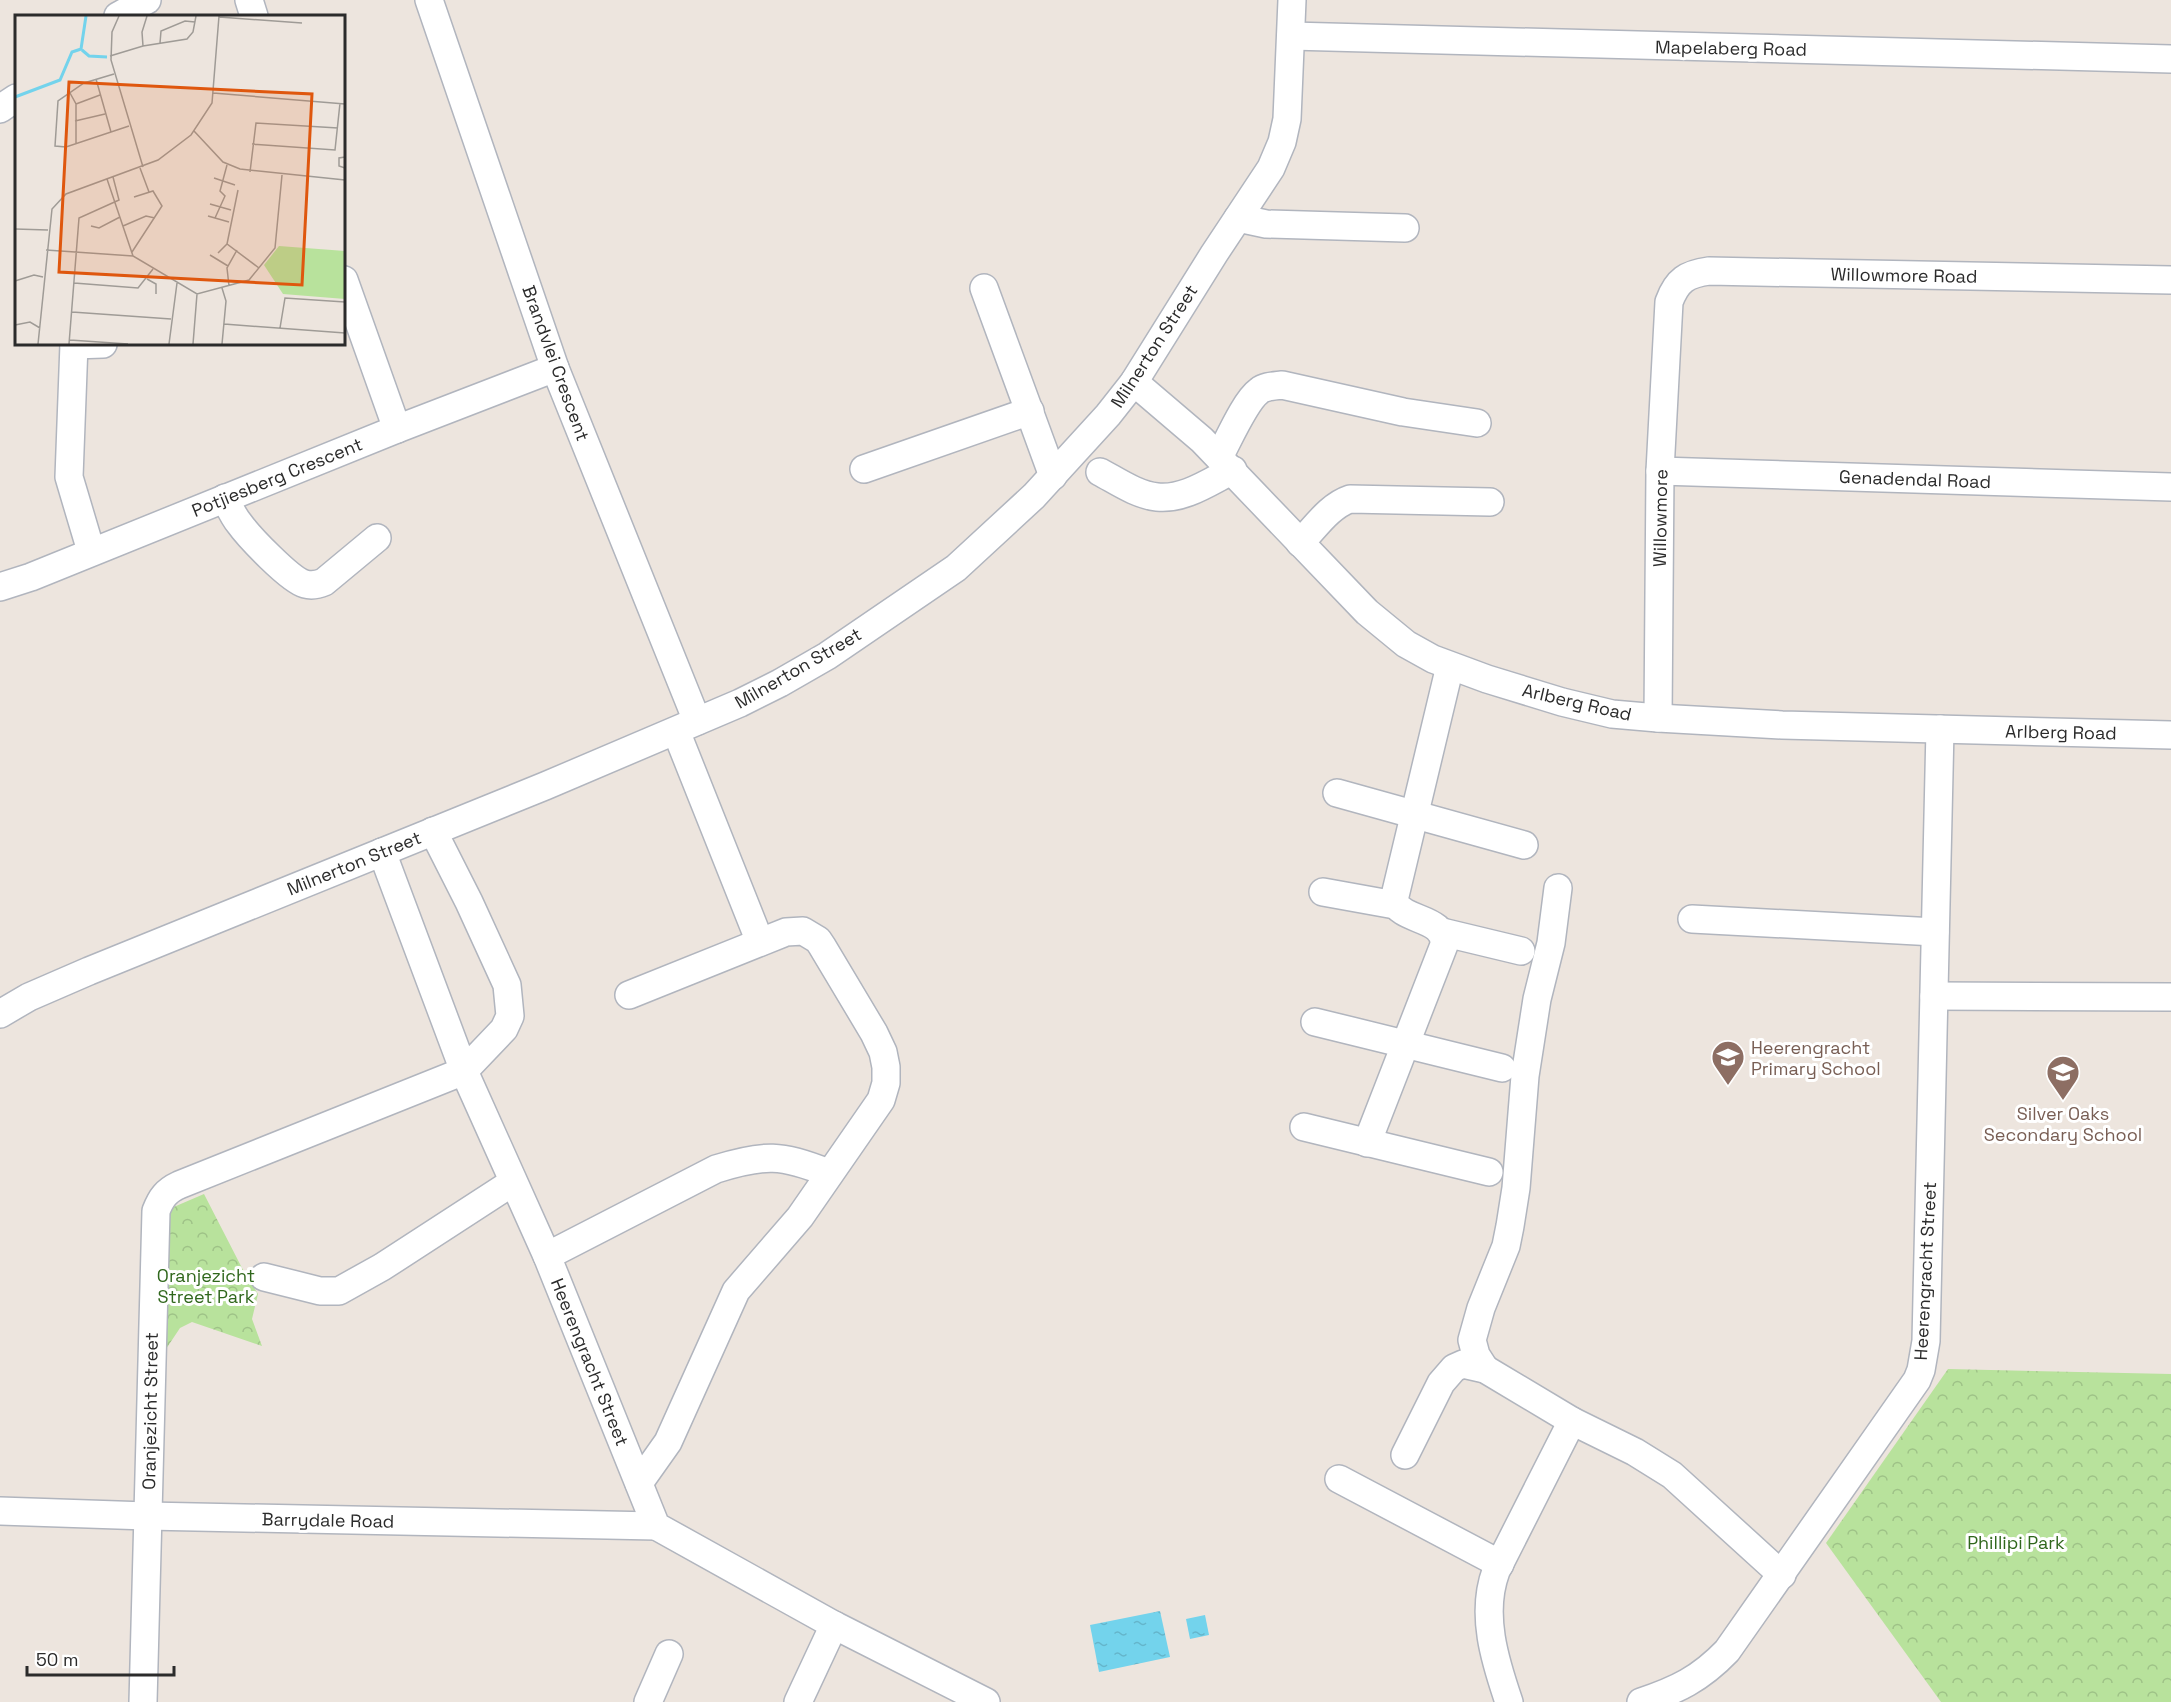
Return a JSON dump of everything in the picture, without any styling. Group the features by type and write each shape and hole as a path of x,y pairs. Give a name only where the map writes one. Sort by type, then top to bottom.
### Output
{"street":[{"path":"120,15 147,0"},
{"path":"249,0 254,15"},
{"name":"Brandvlei Crescent","path":"429,0 555,368 686,726 760,942"},
{"name":"Milnerton Street","path":"0,1014 29,997 89,971 686,726 780,683 897,610 956,568 1053,476 1108,415 1134,382 1271,168 1282,142 1287,119 1292,0"},
{"name":"Mapelaberg Road","path":"1291,36 2171,58"},
{"path":"1238,218 1266,224 1405,228"},
{"name":"Willowmore Road","path":"1668,318 1669,302 1678,283 1686,276 1709,271 2171,280"},
{"path":"345,283 397,429"},
{"path":"984,288 1053,476"},
{"name":"Willowmore","path":"1658,718 1660,471 1668,318"},
{"path":"74,345 69,477 92,551"},
{"name":"Potjiesberg Crescent","path":"0,587 31,577 397,429 555,368"},
{"name":"Arlberg Road","path":"1134,382 1202,440 1366,612 1406,644 1450,666 1523,691 1612,714 1658,718 1782,725 2171,735"},
{"path":"1100,472 1140,492 1156,497 1185,493 1226,464 1252,398 1260,389 1271,386 1282,386 1403,412 1477,423"},
{"path":"864,469 1030,411"},
{"name":"Genadendal Road","path":"1660,471 2171,487"},
{"path":"225,498 239,523 259,546 298,581 306,585 324,582 377,538"},
{"path":"1300,543 1333,508 1341,502 1350,500 1490,502"},
{"path":"1395,905 1394,898 1450,666"},
{"name":"Heerengracht Street","path":"1641,1702 1692,1682 1714,1665 1727,1651 1910,1390 1921,1370 1926,1341 1941,729"},
{"path":"1337,793 1524,845"},
{"path":"433,831 492,950 507,985 509,996 508,1022 504,1029 464,1071"},
{"name":"Heerengracht Street","path":"382,852 464,1071 547,1256 656,1526"},
{"path":"1485,1369 1476,1355 1472,1340 1481,1308 1506,1246 1510,1226 1516,1188 1525,1076 1537,999 1551,943 1558,888"},
{"path":"1323,892 1395,905 1443,932 1521,951"},
{"path":"1692,919 1935,932"},
{"path":"629,995 760,942 796,930 803,931 818,940 874,1033 883,1052 886,1067 886,1083 881,1100 828,1173 800,1217 736,1291 727,1306 668,1442 639,1483"},
{"path":"1367,1143 1442,952 1445,938 1443,932"},
{"path":"1934,996 2171,997"},
{"path":"1315,1022 1502,1068"},
{"name":"Oranjezicht Street","path":"143,1702 154,1220 161,1198 178,1185 464,1071"},
{"path":"1304,1127 1489,1172"},
{"path":"547,1256 716,1169 744,1160 765,1157 787,1159 828,1173"},
{"path":"264,1277 320,1292 339,1291 382,1267 513,1182"},
{"path":"1405,1455 1441,1383 1454,1368 1463,1364 1485,1369 1572,1421 1635,1452 1672,1475 1782,1575"},
{"path":"1509,1702 1494,1651 1489,1604 1491,1586 1572,1421"},
{"path":"1339,1479 1500,1564"},
{"name":"Barrydale Road","path":"0,1511 656,1526"},
{"path":"656,1526 834,1625 986,1702"},
{"path":"798,1702 834,1625"},
{"path":"648,1702 669,1654"}],"green space":[{"name":"Oranjezicht Street Park","path":"204,1194 258,1294 252,1319 262,1346 192,1322 180,1328 164,1352 169,1209"},
{"name":"Phillipi Park","path":"1948,1369 2171,1374 2171,1702 1941,1702 1826,1543"}],"water":[{"path":"1160,1611 1170,1657 1099,1672 1090,1625"},
{"path":"1205,1615 1209,1635 1190,1639 1186,1619"}],"place":[{"name":"Heerengracht Primary School","path":"1728,1086"},
{"name":"Silver Oaks Secondary School","path":"2063,1101"}]}
